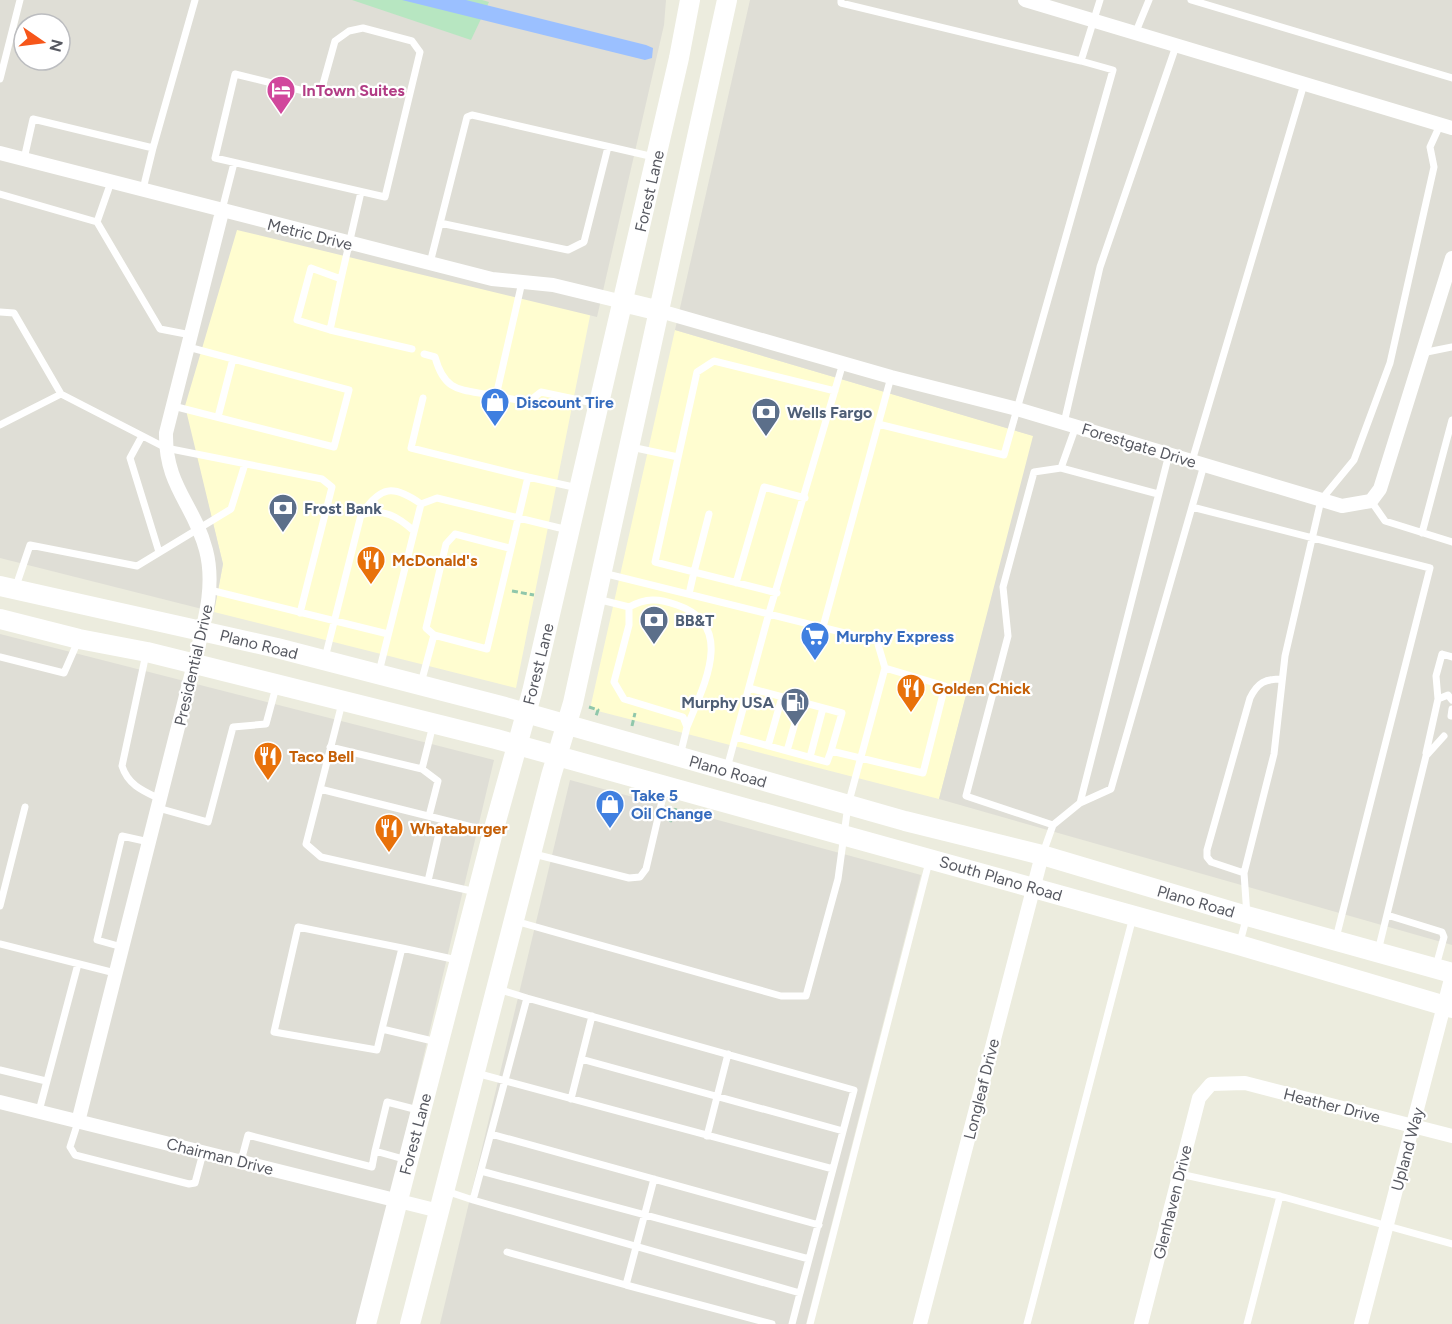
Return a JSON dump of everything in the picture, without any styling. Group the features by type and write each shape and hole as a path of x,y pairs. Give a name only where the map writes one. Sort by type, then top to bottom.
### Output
{"main road":[{"name":"Forest Lane","path":"366,1324 526,713 581,488 690,0"},
{"path":"410,1324 566,725 630,447 727,0"},
{"path":"623,302 660,311"},
{"name":"Plano Road","path":"8,588 202,630 526,713 848,805 1042,855 1446,972"},
{"path":"0,619 342,700 556,757"},
{"name":"South Plano Road","path":"556,757 1033,887 1448,1007"}],"street":[{"path":"1025,0 1446,126"},
{"name":"Metric Drive","path":"0,153 143,189 222,212 492,279 564,287 623,302"},
{"name":"Presidential Drive","path":"78,1122 194,664 210,590 206,550 199,530 176,488 166,448 166,433 222,212"},
{"path":"1371,501 1380,489 1452,258"},
{"name":"Forestgate Drive","path":"660,311 891,377 1017,409 1342,506 1371,501"},
{"name":"Longleaf Drive","path":"920,1324 1042,855"},
{"name":"Upland Way","path":"1361,1324 1413,1126 1448,1007 1446,972"},
{"name":"Heather Drive","path":"1211,1084 1245,1083 1452,1136"},
{"name":"Glenhaven Drive","path":"1141,1324 1199,1098 1211,1084"},
{"name":"Chairman Drive","path":"0,1102 439,1210"}],"lane":[{"path":"0,79 20,0"},
{"path":"143,189 195,0"},
{"path":"841,0 841,3 1113,70 1004,455 878,424"},
{"path":"1081,61 1100,0"},
{"path":"1135,34 1149,0"},
{"path":"1191,0 1452,78"},
{"path":"363,28 412,41 420,52 385,197 361,192 215,159 235,74 320,95 335,41 349,31 363,28"},
{"path":"1061,468 1100,267 1176,46"},
{"path":"1042,855 1053,825 1080,804 1111,789 1192,507 1198,463 1304,84"},
{"path":"430,264 467,117 472,115 656,158"},
{"path":"24,159 33,119 153,148"},
{"path":"1239,945 1247,916 1244,873 1274,754 1282,679 1321,500 1354,460 1390,363 1434,167 1430,147 1446,126"},
{"path":"440,223 568,250 584,242 608,147"},
{"path":"222,212 234,163"},
{"path":"98,222 111,182"},
{"path":"330,330 361,192"},
{"path":"0,194 98,222 160,329 233,359 349,390 334,447 173,406"},
{"path":"341,279 311,268 297,320 411,350"},
{"path":"496,396 522,282"},
{"path":"0,312 14,313 62,394 166,448 322,479 332,487 300,613"},
{"path":"1422,353 1452,347"},
{"path":"424,354 435,357 440,376 449,386 528,402 541,392 600,404"},
{"path":"218,417 233,359"},
{"path":"777,593 655,562 697,372 714,361 835,391"},
{"path":"727,770 769,613 777,593 843,363"},
{"path":"823,627 891,377"},
{"path":"0,425 62,394"},
{"path":"423,398 411,448 581,488"},
{"path":"1422,532 1452,420"},
{"path":"142,436 130,458 159,552"},
{"path":"630,447 678,457"},
{"path":"1080,804 1169,454"},
{"path":"8,588 30,545 136,566 231,509 245,464"},
{"path":"1053,825 966,796 1008,636 1004,587 1034,472 1061,468 1158,494"},
{"path":"510,548 455,534 446,544 426,628 434,635 487,649 528,477"},
{"path":"736,583 764,487 805,498"},
{"path":"324,660 361,515 373,497 386,491 406,494 421,504"},
{"path":"421,504 437,498 570,530"},
{"path":"1371,501 1384,520 1452,542"},
{"path":"379,675 421,504"},
{"path":"1192,507 1430,568 1336,941"},
{"path":"361,515 372,511 389,513 402,520 414,531"},
{"path":"689,594 709,514"},
{"path":"515,921 781,996 806,996 838,879 848,805 885,668 876,640 601,573"},
{"path":"210,590 388,634"},
{"path":"594,598 628,607 644,599 662,600 687,608 703,623 712,639 709,674 687,727 680,757"},
{"path":"628,607 629,625 614,682 624,699 683,717 687,727"},
{"path":"420,686 434,635"},
{"path":"0,657 64,673 79,639"},
{"path":"147,652 122,766 125,776 136,788 159,803 208,822 233,727 266,724 277,684"},
{"path":"1378,952 1438,699 1436,676 1442,654 1452,657"},
{"path":"831,751 923,773 945,686 885,668"},
{"path":"1244,873 1211,862 1207,858 1207,850 1250,698 1259,683 1268,679 1282,679"},
{"path":"736,737 827,762 842,713 749,688"},
{"path":"1438,699 1448,695 1452,700"},
{"path":"768,746 782,697"},
{"path":"342,700 306,844 321,857 478,893"},
{"path":"788,751 801,702"},
{"path":"810,757 823,708"},
{"path":"422,769 434,723"},
{"path":"1426,756 1444,736"},
{"path":"330,747 422,769 438,781 429,816"},
{"path":"532,854 629,878 640,877 646,869 665,786"},
{"path":"320,789 493,832"},
{"path":"0,906 26,807"},
{"path":"428,881 442,820"},
{"path":"122,947 97,940 122,836 149,842"},
{"path":"810,1324 930,859"},
{"path":"1387,915 1442,932 1446,972"},
{"path":"1027,1324 1133,916"},
{"path":"402,948 377,1050 274,1032 298,927 402,948 460,960"},
{"path":"0,944 115,973"},
{"path":"39,1111 78,964"},
{"path":"498,989 854,1090 792,1324"},
{"path":"473,1200 527,998"},
{"path":"571,1099 592,1016"},
{"path":"382,1029 439,1043"},
{"path":"707,1136 728,1054"},
{"path":"581,1059 843,1131"},
{"path":"0,1070 46,1081"},
{"path":"476,1073 833,1169"},
{"path":"241,1161 248,1135 372,1167 387,1102 421,1111"},
{"path":"78,1122 70,1148 75,1155 189,1184 195,1183 198,1178 204,1152"},
{"path":"490,1134 819,1225"},
{"path":"375,1151 408,1160"},
{"path":"481,1171 809,1259"},
{"path":"1180,1174 1280,1197 1452,1244"},
{"path":"626,1285 654,1179"},
{"path":"445,1191 800,1293"},
{"path":"1247,1324 1280,1197"},
{"path":"507,1252 772,1324"}],"path":[{"path":"501,588 534,595"},
{"path":"590,707 598,710"}],"shaded area":[{"path":"0,0 666,0 664,25 597,317 237,230 185,406 223,564 214,612 0,558"},
{"path":"750,0 1452,0 1452,945 939,799 1033,436 675,330"},
{"path":"236,229 591,311 516,688 214,612 223,564 184,406"},
{"path":"675,330 1034,436 939,799 590,709"},
{"path":"0,634 494,760 360,1324 0,1324"},
{"path":"570,780 921,875 806,1324 440,1324"}],"green space":[{"path":"352,0 482,0 489,2 471,40"}],"water":[{"path":"402,0 466,0 646,45 653,48 652,58 645,60"}],"place":[{"name":"InTown Suites","path":"281,116"},
{"name":"Discount Tire","path":"495,428"},
{"name":"Wells Fargo","path":"766,438"},
{"name":"Frost Bank","path":"283,534"},
{"name":"McDonald's","path":"371,586"},
{"name":"BB&T","path":"654,646"},
{"name":"Murphy Express","path":"815,662"},
{"name":"Golden Chick","path":"911,714"},
{"name":"Murphy USA","path":"795,728"},
{"name":"Taco Bell","path":"268,782"},
{"name":"Take 5 Oil Change","path":"610,830"},
{"name":"Whataburger","path":"389,854"}]}
